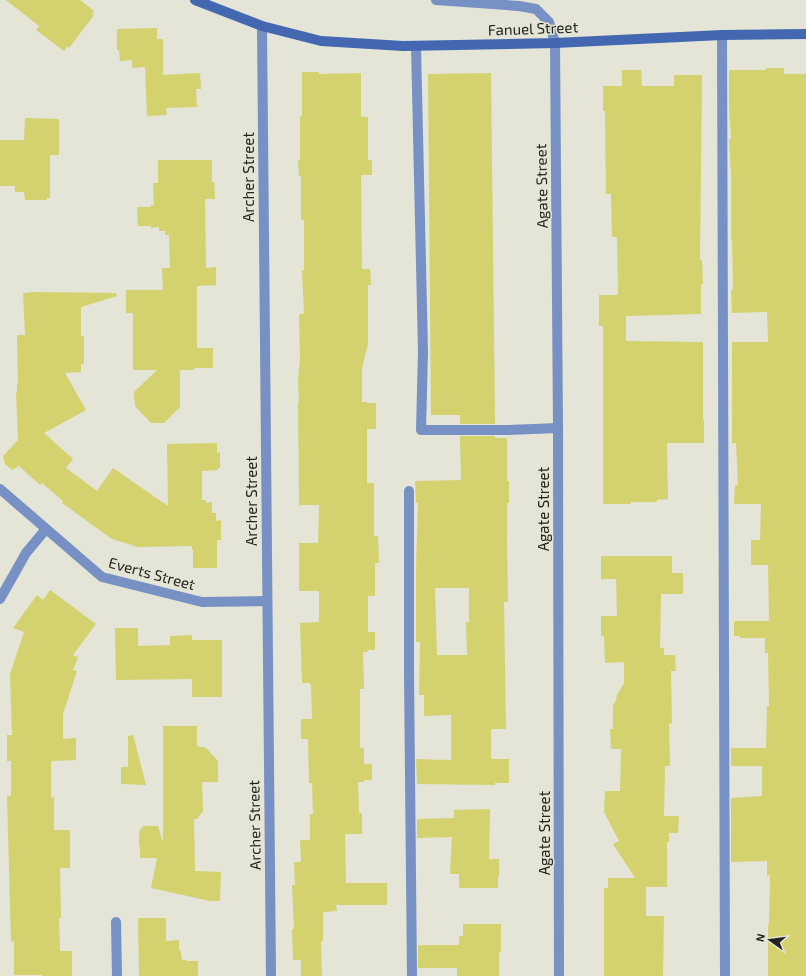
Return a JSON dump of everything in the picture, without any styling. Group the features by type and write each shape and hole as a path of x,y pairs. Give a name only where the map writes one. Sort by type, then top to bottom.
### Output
{"street":[{"name":"Fanuel Street","path":"195,0 262,26 321,41 403,46 555,43 722,35 806,34"},
{"name":"Agate Street","path":"436,0 519,6 536,9 548,22 555,43 558,428 559,976"},
{"name":"Archer Street","path":"262,26 271,976"},
{"path":"722,35 725,976"},
{"path":"416,46 423,352 421,430 508,430 558,428"},
{"name":"Everts Street","path":"0,489 102,577 202,602 267,601"},
{"path":"409,491 412,976"},
{"path":"0,599 26,554 46,529"},
{"path":"116,922 116,976"}],"building":[{"path":"6,0 80,0 94,11 92,14 94,15 69,48 68,46 64,51 36,30 39,26"},
{"path":"157,28 157,39 163,39 163,75 200,73 201,89 196,89 197,107 166,108 167,115 147,116 145,67 132,68 132,60 120,61 119,50 117,50 117,29"},
{"path":"766,68 784,68 784,74 806,74 806,976 768,976 770,875 767,876 767,861 731,862 731,798 762,796 762,766 731,766 731,748 766,748 767,706 769,706 768,653 765,653 765,638 740,638 740,636 734,636 734,621 769,621 768,565 751,565 751,540 760,540 761,504 734,504 735,485 738,485 736,443 732,443 732,342 768,342 767,312 732,313 731,290 733,290 729,139 731,139 729,70 766,70"},
{"path":"622,70 641,70 642,86 674,86 674,75 702,75 700,260 702,260 703,284 701,284 701,314 626,316 626,341 703,342 704,443 667,443 668,499 657,500 657,502 631,502 631,504 603,504 603,326 599,326 599,295 618,295 617,237 612,237 611,194 606,194 605,111 603,111 603,86 622,86"},
{"path":"302,72 319,72 318,74 361,73 361,117 368,117 368,160 372,160 372,175 361,175 362,269 370,269 371,285 368,285 368,344 362,368 362,402 376,403 376,429 367,429 367,483 374,483 374,536 378,536 379,563 375,563 375,596 368,596 368,632 375,632 375,650 363,652 364,689 360,689 360,748 364,748 364,764 372,764 372,780 358,782 359,813 362,813 362,834 345,834 346,883 387,883 387,905 336,905 337,911 323,912 323,941 321,941 322,976 301,976 301,960 293,960 292,929 294,929 292,885 295,885 294,862 301,862 300,840 310,840 310,814 313,814 312,783 309,783 308,739 301,739 301,719 312,719 311,685 310,683 302,683 300,623 319,622 319,591 299,591 299,543 318,543 319,505 299,505 299,314 304,314 302,270 304,270 304,220 301,220 301,176 299,176 298,160 300,160 300,116 302,116"},
{"path":"491,73 495,424 460,424 460,415 431,415 428,74"},
{"path":"25,118 59,119 59,155 50,155 50,198 47,198 47,200 25,200 24,192 15,192 15,186 0,186 0,140 24,140"},
{"path":"158,160 212,160 212,182 214,182 215,199 205,199 206,268 216,267 216,285 197,286 197,348 213,348 213,368 180,370 180,407 164,423 151,423 135,406 134,392 157,370 133,370 133,313 126,313 126,290 163,290 162,268 170,268 169,235 165,235 165,231 159,231 159,227 151,228 151,226 138,226 137,207 151,207 151,205 154,205 153,183 158,183"},
{"path":"23,293 116,293 117,296 81,307 81,336 84,336 84,364 81,364 81,372 65,373 86,410 44,433 73,459 66,468 97,491 113,468 168,506 167,444 217,443 217,453 220,452 220,468 217,468 218,470 202,471 202,500 206,500 206,503 212,502 212,513 216,513 216,521 221,520 221,540 217,540 217,568 193,568 192,546 138,547 112,539 62,503 63,501 42,483 40,485 19,466 12,470 5,464 3,456 18,440 16,392 18,384 17,335 25,335"},
{"path":"460,436 495,436 495,438 507,438 507,481 509,481 509,503 507,503 508,602 504,602 506,729 491,729 491,759 509,759 509,783 495,783 495,785 417,784 416,759 451,760 451,715 424,716 424,695 419,695 420,642 416,642 418,503 416,503 415,481 461,480","holes":["435,588 469,588 469,622 466,622 467,655 437,655"]},
{"path":"601,556 672,556 672,573 683,573 683,594 661,594 660,648 664,648 664,655 675,655 676,671 671,671 672,723 669,724 670,766 665,766 664,816 679,816 678,833 669,833 669,842 667,842 667,887 646,887 646,916 664,916 663,976 604,976 604,888 608,888 608,878 635,878 613,844 619,841 604,812 605,791 620,791 621,749 611,749 610,729 613,729 613,706 624,683 624,662 605,663 604,636 601,636 601,616 617,616 616,579 601,579"},
{"path":"50,590 96,624 73,655 78,657 73,670 77,671 63,714 63,739 76,738 76,760 51,761 51,798 54,797 54,830 70,830 70,868 60,868 61,918 59,918 60,951 72,951 72,976 14,975 14,941 11,942 7,796 11,796 11,761 7,761 7,735 12,735 10,674 24,632 13,628 37,595 43,600"},
{"path":"115,628 138,628 138,646 170,645 170,636 192,635 192,640 222,640 222,697 192,697 192,679 116,680"},
{"path":"163,726 197,726 197,746 206,748 218,761 218,782 202,782 203,811 197,819 194,819 195,871 221,872 220,901 210,901 151,888 157,858 140,858 139,832 143,826 158,826 163,840"},
{"path":"133,735 146,785 121,784 121,767 128,767 128,736"},
{"path":"490,809 489,859 499,859 498,888 459,888 459,874 450,874 452,837 417,838 417,819 454,818 454,810"},
{"path":"138,918 166,918 166,941 179,940 179,949 182,960 198,961 198,976 139,976"},
{"path":"463,924 501,924 499,976 457,976 457,968 418,968 418,945 459,945 459,936 463,936"}]}
